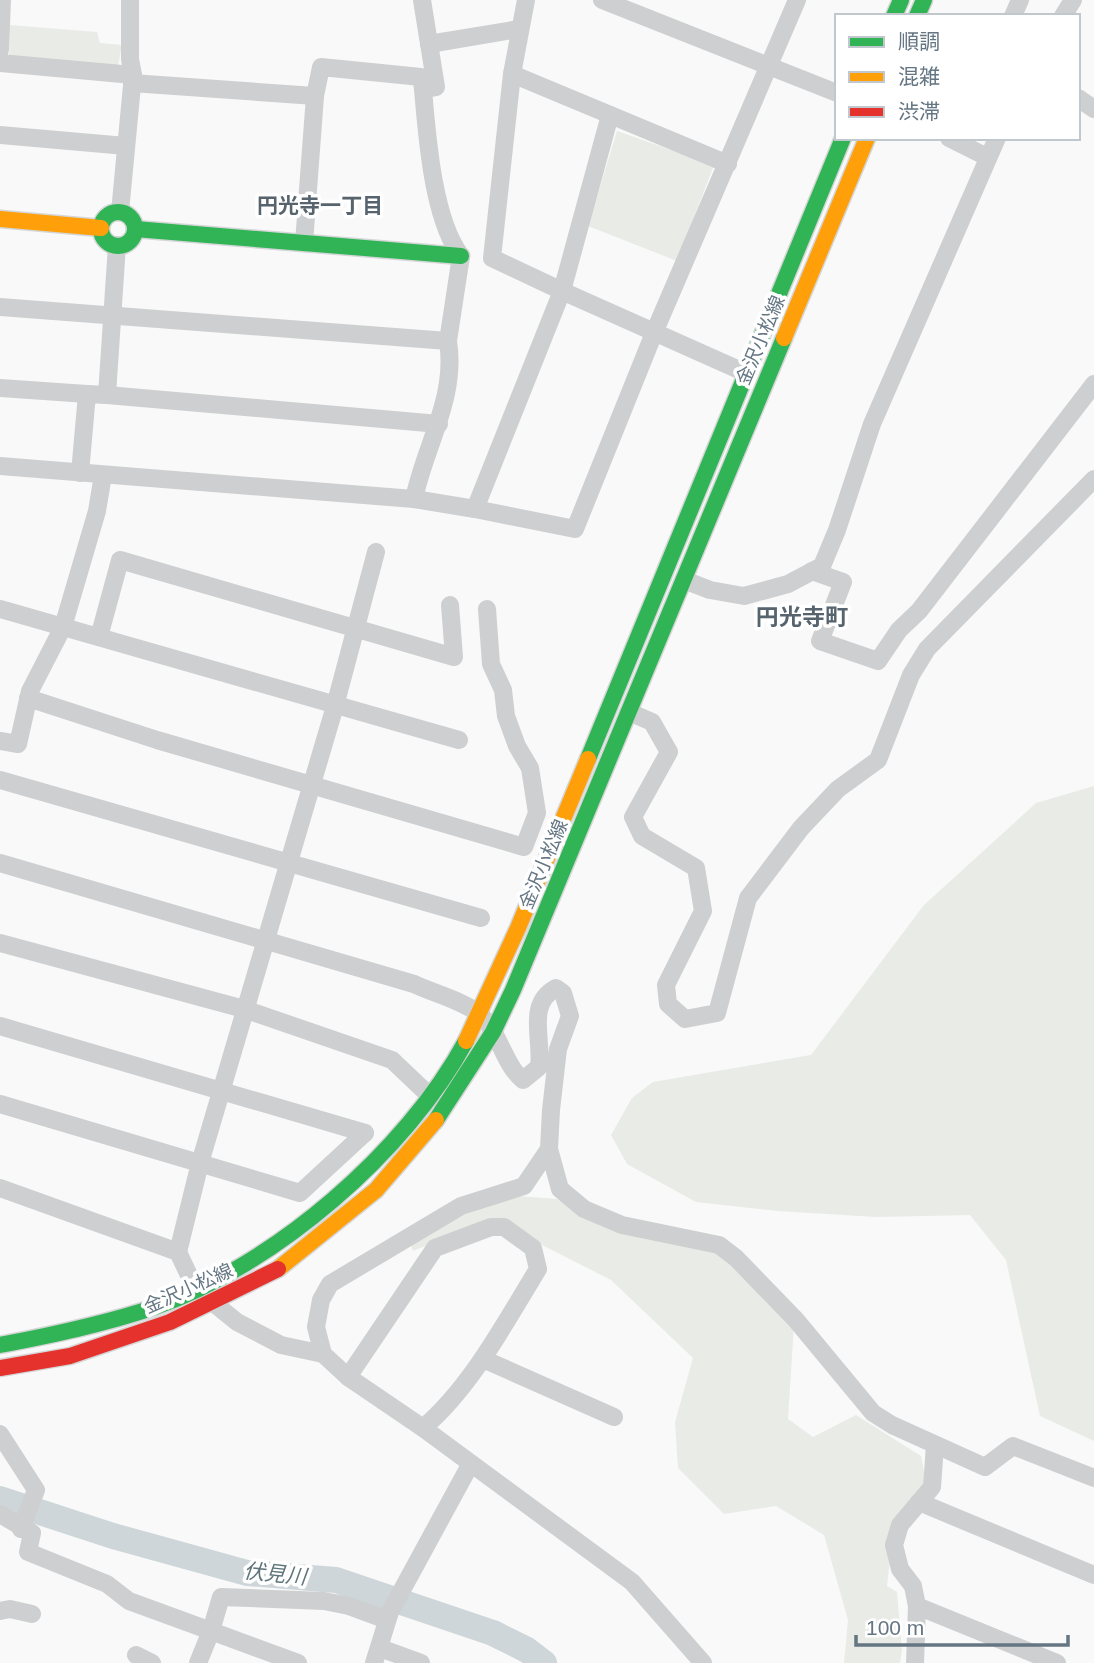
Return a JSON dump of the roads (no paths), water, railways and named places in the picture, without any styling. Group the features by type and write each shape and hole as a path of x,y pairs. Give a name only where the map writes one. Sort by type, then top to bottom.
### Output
{"main road":[{"name":"金沢小松線","path":"0,1345 157,1307 243,1265 282,1239 339,1194 391,1145 432,1098 478,1013 517,928 842,140"},
{"name":"金沢小松線","path":"0,1368 69,1356 170,1322 280,1268 376,1190 446,1109 493,1032 866,140"},
{"path":"120,212 132,220 135,229 131,239 117,245 107,242 101,228 105,218 120,212"},
{"path":"0,219 101,228"},
{"path":"135,229 461,256"}],"street":[{"path":"0,50 2,0"},
{"path":"120,212 133,79 130,59 130,0"},
{"path":"422,0 436,87 423,89"},
{"path":"492,258 512,74 526,0"},
{"path":"603,0 835,92"},
{"path":"0,466 414,499 575,529 654,334 797,0"},
{"path":"429,44 519,29"},
{"path":"0,63 315,96"},
{"path":"303,243 315,96 321,67 421,76 427,145 445,227 449,240 461,256 449,341 452,363 445,406 419,475 414,499"},
{"path":"512,74 728,163"},
{"path":"475,509 562,291 610,115"},
{"path":"0,135 126,146"},
{"path":"956,140 987,157"},
{"path":"684,580 710,590 744,596 788,584 822,566 872,424 996,140"},
{"path":"107,395 117,245"},
{"path":"461,256 492,258 654,334 746,373"},
{"path":"0,307 449,341"},
{"path":"812,571 843,582 820,640 878,661 1094,384"},
{"path":"0,388 439,424"},
{"path":"80,473 87,394"},
{"path":"0,741 18,744 28,698 63,627 97,511 103,475"},
{"path":"629,712 652,722 669,752 633,817 642,836 696,868 701,900 702,911 666,985 668,1004 685,1019 717,1013 748,898 801,828 838,789 878,760 911,675 927,649 1094,479"},
{"path":"376,552 335,706 200,1163 178,1252 195,1288 237,1322 281,1345 323,1354 348,1377 423,1428 632,1582 703,1663"},
{"path":"99,636 120,560 454,657 450,606"},
{"path":"28,698 524,847 537,813 530,768 517,746 506,716 503,690 491,664 487,608"},
{"path":"0,610 459,740"},
{"path":"0,780 481,918"},
{"path":"0,863 414,984 478,1013 506,1051 514,1073 523,1080 539,1067 537,1012 541,1000 556,988 564,993 570,1016 553,1075 549,1149 560,1189 584,1209 622,1224 719,1245 737,1258 796,1320 873,1413 985,1467 1013,1446 1094,1478"},
{"path":"0,943 244,1009 392,1060 432,1098"},
{"path":"0,1026 365,1133 300,1193 0,1104"},
{"path":"323,1354 316,1328 321,1300 330,1284 461,1206 524,1186 549,1149"},
{"path":"0,1188 178,1252"},
{"path":"348,1377 435,1248 491,1227 504,1227 533,1248 538,1269 483,1359 436,1417 423,1428"},
{"path":"483,1359 614,1417"},
{"path":"0,1434 36,1490 21,1528"},
{"path":"915,1663 917,1606 913,1586 900,1569 894,1545 900,1525 933,1487 935,1445"},
{"path":"421,1663 377,1656 389,1616 470,1465"},
{"path":"919,1502 1094,1575"},
{"path":"0,1514 32,1533 28,1552 107,1584 129,1601 298,1663"},
{"path":"198,1663 221,1597 324,1601 389,1616"},
{"path":"917,1606 1057,1663"},
{"path":"0,1611 10,1609 32,1614"}],"waterway":[{"name":"伏見川","path":"0,1499 113,1536 247,1573 336,1580 493,1633 527,1650 544,1663"}],"district":[{"name":"円光寺一丁目","path":"320,206"},
{"name":"円光寺町","path":"802,617"}]}
